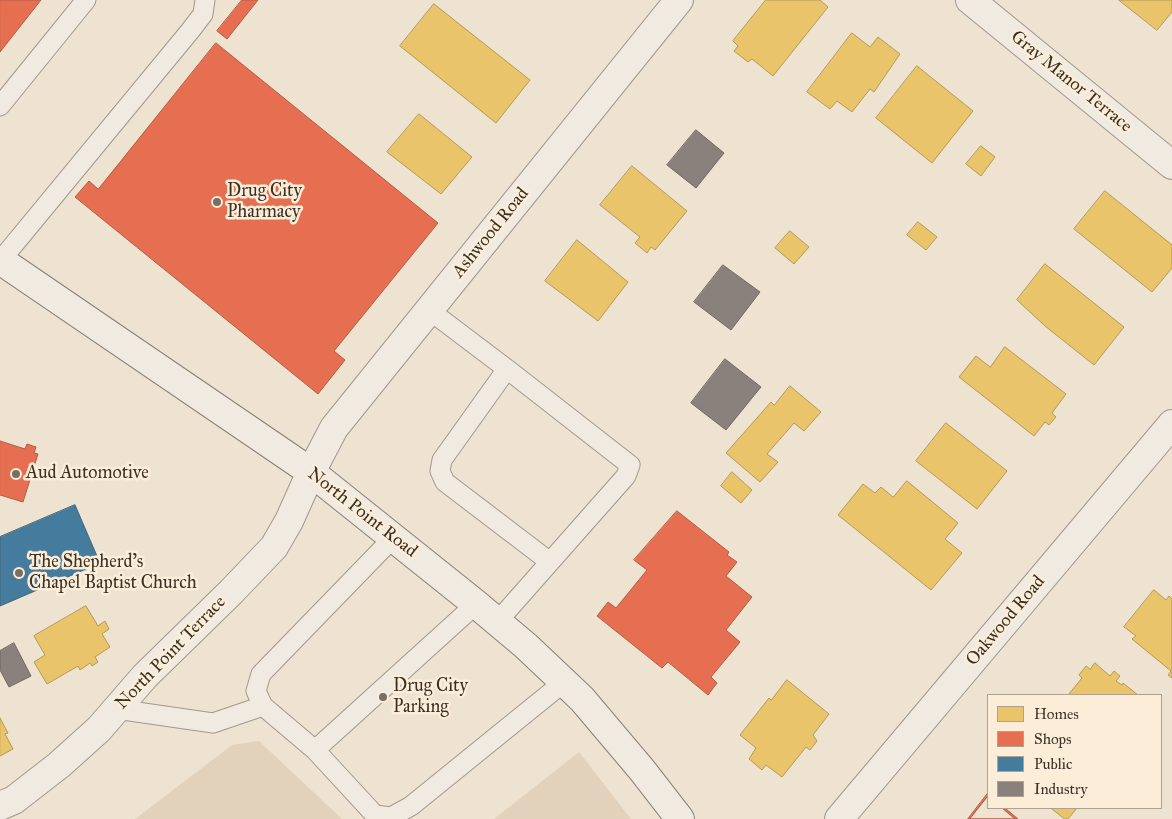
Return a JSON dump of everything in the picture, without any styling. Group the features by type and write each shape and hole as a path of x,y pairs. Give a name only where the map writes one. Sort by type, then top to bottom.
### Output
{"street":[{"name":"Ashwood Road","path":"311,472 334,428 679,0"},
{"name":"Gray Manor Terrace","path":"970,0 1172,165"},
{"name":"North Point Road","path":"0,260 311,472 476,604 582,699 642,770 680,819"},
{"name":"Oakwood Road","path":"839,819 1172,424"},
{"name":"North Point Terrace","path":"0,806 14,800 59,765 99,729 145,676 274,547 289,520 311,472"}],"lane":[{"path":"0,106 86,0"},
{"path":"0,260 190,31 203,14 205,0"},
{"path":"429,310 630,465 626,476 497,622"},
{"path":"507,369 442,460 440,471 445,482 550,562"},
{"path":"393,538 261,674 256,691 263,706 315,750 375,815 391,817 410,806 564,682"},
{"path":"315,750 476,604"},
{"path":"116,709 213,723 263,706"}],"shaded area":[{"path":"259,741 342,819 135,819 232,745"},
{"path":"579,752 631,819 494,819"}],"building: Homes":[{"path":"766,0 820,0 828,7 773,76 752,59 748,62 734,51 738,46 733,41"},
{"path":"1119,0 1172,0 1172,12 1157,30"},
{"path":"434,4 530,80 496,123 400,46"},
{"path":"852,33 870,47 878,37 900,54 874,92 870,89 852,112 837,101 830,109 807,92"},
{"path":"917,66 973,111 932,163 876,118"},
{"path":"419,114 472,157 441,194 387,152"},
{"path":"981,146 995,157 981,176 966,164"},
{"path":"632,166 687,211 655,250 651,247 647,253 635,243 640,237 600,205"},
{"path":"1105,191 1172,245 1172,268 1152,292 1074,229"},
{"path":"918,222 937,237 926,250 907,235"},
{"path":"790,231 809,247 794,264 775,248"},
{"path":"577,240 628,282 598,321 545,281"},
{"path":"1045,264 1124,327 1094,365 1045,326 1017,300"},
{"path":"1005,347 1066,394 1052,413 1056,417 1049,425 1045,422 1034,436 959,377 976,356 990,367"},
{"path":"790,386 821,412 804,431 794,423 767,454 778,462 760,482 726,453 771,402 774,405"},
{"path":"946,423 1007,471 977,509 916,461"},
{"path":"732,472 752,490 741,503 721,486"},
{"path":"907,481 958,523 945,539 962,553 931,590 838,515 863,484 875,493 881,487 893,497"},
{"path":"1154,590 1166,600 1169,596 1172,599 1172,678 1168,675 1171,671 1132,639 1136,636 1124,627"},
{"path":"86,606 98,626 105,621 109,629 102,634 110,647 95,657 98,662 92,666 90,663 80,670 78,666 47,684 34,662 45,655 34,636"},
{"path":"1095,663 1110,676 1114,671 1120,676 1116,681 1122,685 1123,683 1137,694 1069,694 1082,678 1079,675 1086,666 1090,669"},
{"path":"787,680 829,714 813,735 817,741 810,750 806,747 782,777 766,765 762,770 749,759 756,748 740,735 769,698 771,700"},
{"path":"0,718 8,733 5,734 13,749 0,756"},
{"path":"1052,809 1076,809 1068,819 1065,819"}],"building: Shops":[{"path":"0,0 41,0 0,52"},
{"path":"242,0 258,0 227,39 217,31"},
{"path":"216,43 438,223 334,351 345,360 318,394 75,197 89,181 98,189"},
{"name":"Aud Automotive","path":"0,441 25,449 27,444 36,447 34,453 38,454 23,502 0,495"},
{"path":"677,511 729,552 727,555 737,562 726,576 752,597 726,630 740,642 711,677 717,683 708,695 668,662 662,668 597,616 608,602 616,608 647,570 634,560"},
{"path":"987,794 987,809 1006,809 1018,819 968,819"},
{"path":"987,797 987,809 1003,809 1015,819 970,819"}],"building: Public":[{"path":"75,505 100,563 0,606 0,537"}],"building: Industry":[{"path":"696,130 724,153 696,188 667,165"},
{"path":"723,265 760,292 731,330 694,302"},
{"path":"725,359 761,387 726,430 691,403"},
{"path":"14,643 31,676 9,687 0,670 0,651"}],"place":[{"name":"Drug City Pharmacy","path":"217,202"},
{"name":"Aud Automotive","path":"16,474"},
{"name":"The Shepherd’s Chapel Baptist Church","path":"19,573"},
{"name":"Drug City Parking","path":"383,697"}]}
